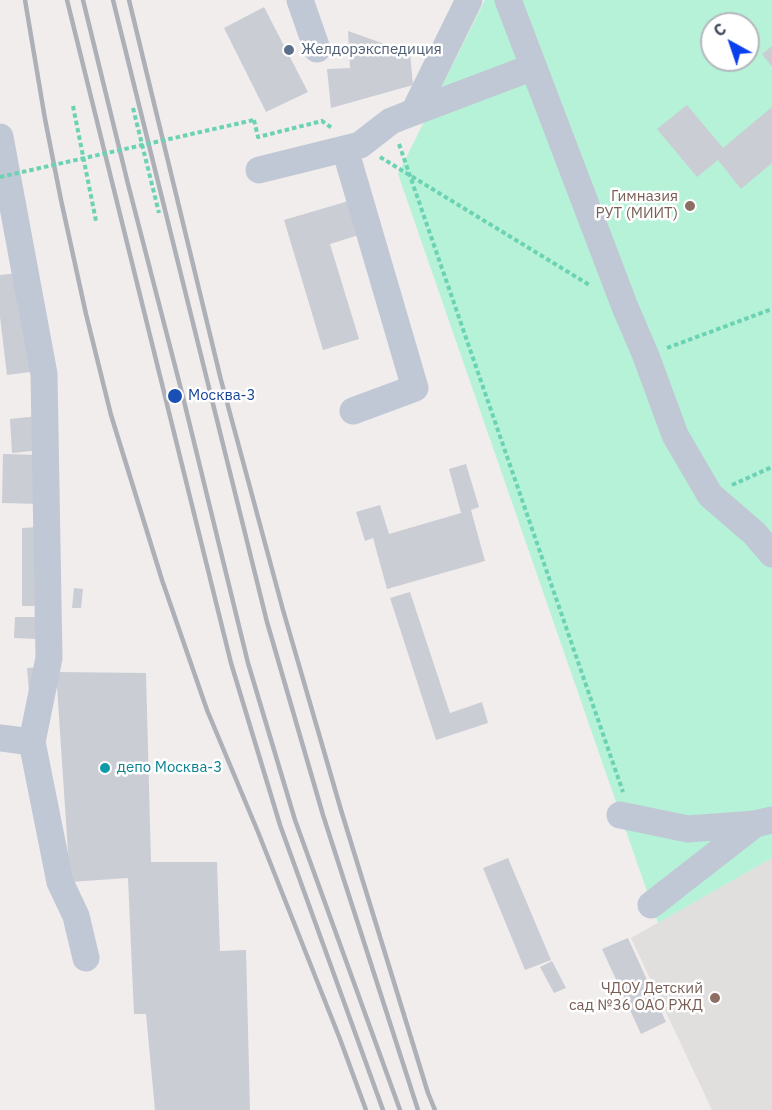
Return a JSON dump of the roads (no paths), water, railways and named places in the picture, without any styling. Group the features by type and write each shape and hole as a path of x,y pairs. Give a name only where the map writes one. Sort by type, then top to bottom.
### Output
{"street":[{"path":"300,0 317,49"},
{"path":"403,117 469,0"},
{"path":"507,0 675,435 710,495 754,532 772,554"},
{"path":"259,170 352,147 403,117 533,67"},
{"path":"0,137 44,375 49,658 32,742 60,882 76,916 86,958"},
{"path":"352,147 416,388 353,411"},
{"path":"0,738 32,742"},
{"path":"626,816 688,829 764,822"},
{"path":"651,905 764,822"}],"railway":[{"path":"25,0 61,200 111,415 162,580 207,710 258,832 366,1110"},
{"path":"67,0 231,663 280,825 383,1110"},
{"path":"83,0 248,663 295,820 400,1110"},
{"path":"113,0 267,622 323,815 418,1110"},
{"path":"129,0 221,380 283,610 341,810 435,1110"}],"place":[{"name":"Желдорэкспедиция","path":"289,50"},
{"name":"Гимназия РУТ (МИИТ)","path":"690,206"},
{"name":"Москва-3","path":"175,396"},
{"name":"депо Москва-3","path":"105,768"},
{"name":"ЧДОУ Детский сад №36 ОАО РЖД","path":"715,998"}]}
